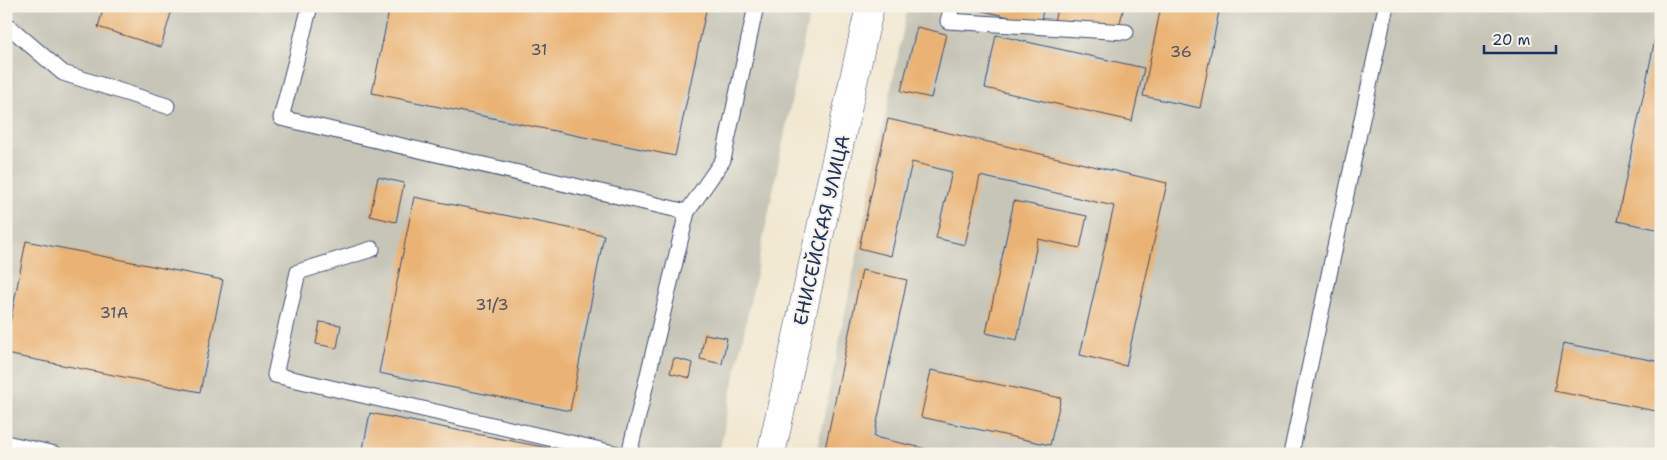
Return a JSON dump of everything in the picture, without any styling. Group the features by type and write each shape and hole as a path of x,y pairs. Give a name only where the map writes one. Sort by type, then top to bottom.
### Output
{"street":[{"name":"ЕНИСЕЙСКАЯ УЛИЦА","path":"771,454 870,6"}],"lane":[{"path":"310,6 281,118 687,212"},
{"path":"629,454 687,212 723,160 756,6"},
{"path":"952,6 948,21 1126,32"},
{"path":"1291,454 1386,6"},
{"path":"6,24 63,74 166,106"},
{"path":"372,249 298,272 275,375 618,454"},
{"path":"6,443 55,454"}],"shaded area":[{"path":"6,6 811,6 719,454 6,454"},
{"path":"908,6 1661,6 1661,454 816,454"}],"building":[{"path":"104,6 173,6 161,47 98,27"},
{"path":"390,6 707,6 675,156 372,93"},
{"path":"975,6 1044,6 1040,24 974,9"},
{"path":"1058,6 1124,6 1116,39 1053,25"},
{"path":"1161,6 1220,6 1200,108 1143,96"},
{"path":"1661,15 1661,230 1617,221"},
{"path":"917,27 946,34 931,98 901,91"},
{"path":"996,35 1144,68 1132,121 985,88"},
{"path":"888,119 1167,183 1126,366 1080,355 1114,206 980,176 965,245 936,238 952,172 912,162 891,256 859,248"},
{"path":"378,177 404,183 396,222 370,216"},
{"path":"414,197 604,235 570,411 379,373"},
{"path":"1014,201 1087,216 1080,248 1038,239 1017,340 986,333"},
{"path":"26,241 223,280 200,392 6,354 6,344"},
{"path":"862,270 907,280 874,437 949,454 824,454"},
{"path":"320,322 341,325 337,348 316,344"},
{"path":"705,334 727,338 722,364 700,359"},
{"path":"1563,343 1661,362 1661,412 1554,391"},
{"path":"674,358 693,363 690,378 670,373"},
{"path":"931,370 1061,398 1050,445 921,417"},
{"path":"370,413 558,450 557,454 362,454"}]}
